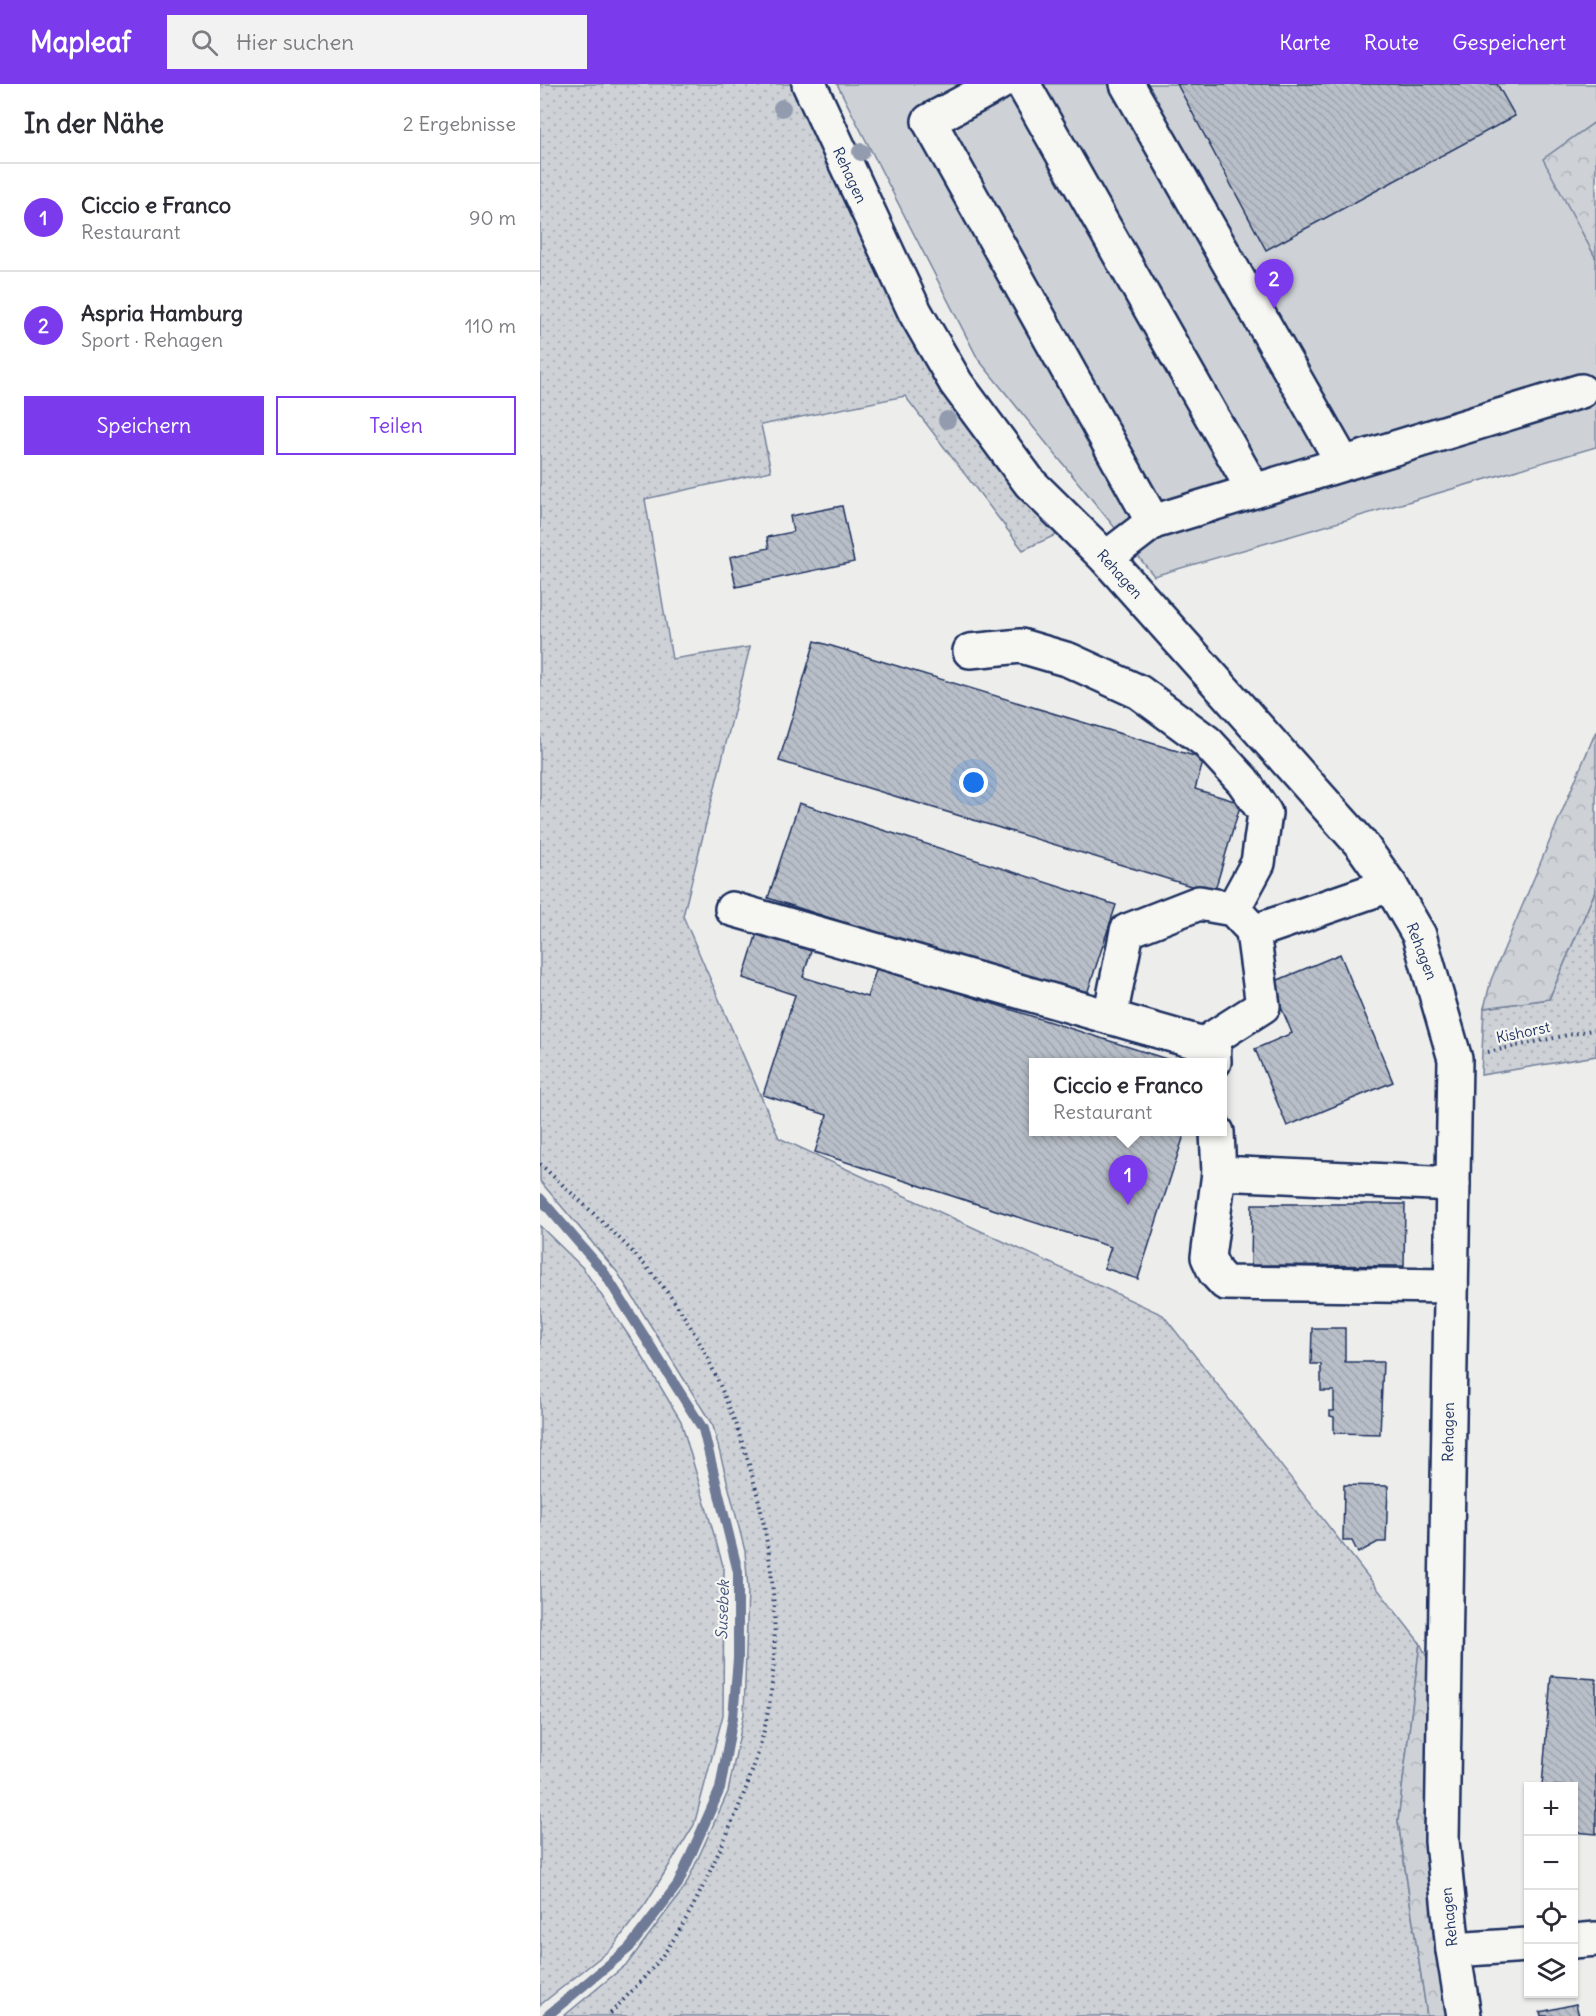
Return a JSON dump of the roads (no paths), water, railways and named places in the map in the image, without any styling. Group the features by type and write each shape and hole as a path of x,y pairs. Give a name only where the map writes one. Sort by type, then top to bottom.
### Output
{"street":[{"name":"Rehagen","path":"809,84 915,312 956,383 1030,483 1106,558 1361,844 1390,885 1419,935 1455,1059 1442,1841 1452,1950 1464,2016"},
{"path":"998,84 929,121 1153,522"},
{"path":"1023,84 1254,491"},
{"path":"1127,84 1343,463"},
{"path":"1106,558 1153,522 1581,391"},
{"path":"732,909 1110,1017 1214,1055 1213,1038 1263,1006 1243,920 1258,863 1264,813 1243,781 1207,742 1139,692 1068,660 1021,646 970,651"},
{"path":"1110,1017 1127,931 1199,903 1243,920 1390,885"},
{"path":"1217,1136 1219,1173 1208,1257 1215,1272 1225,1283 1451,1286"},
{"path":"1219,1173 1453,1184"},
{"path":"1578,1941 1596,1940"},
{"path":"1452,1950 1524,1945"}],"waterway":[{"name":"Susebek","path":"540,1198 603,1271 703,1429 738,1572 738,1659 733,1717 720,1789 678,1884 629,1948 547,2016"}],"place":[{"name":"Aspria Hamburg","path":"1274,309"},
{"name":"Ciccio e Franco","path":"1128,1205"}]}
